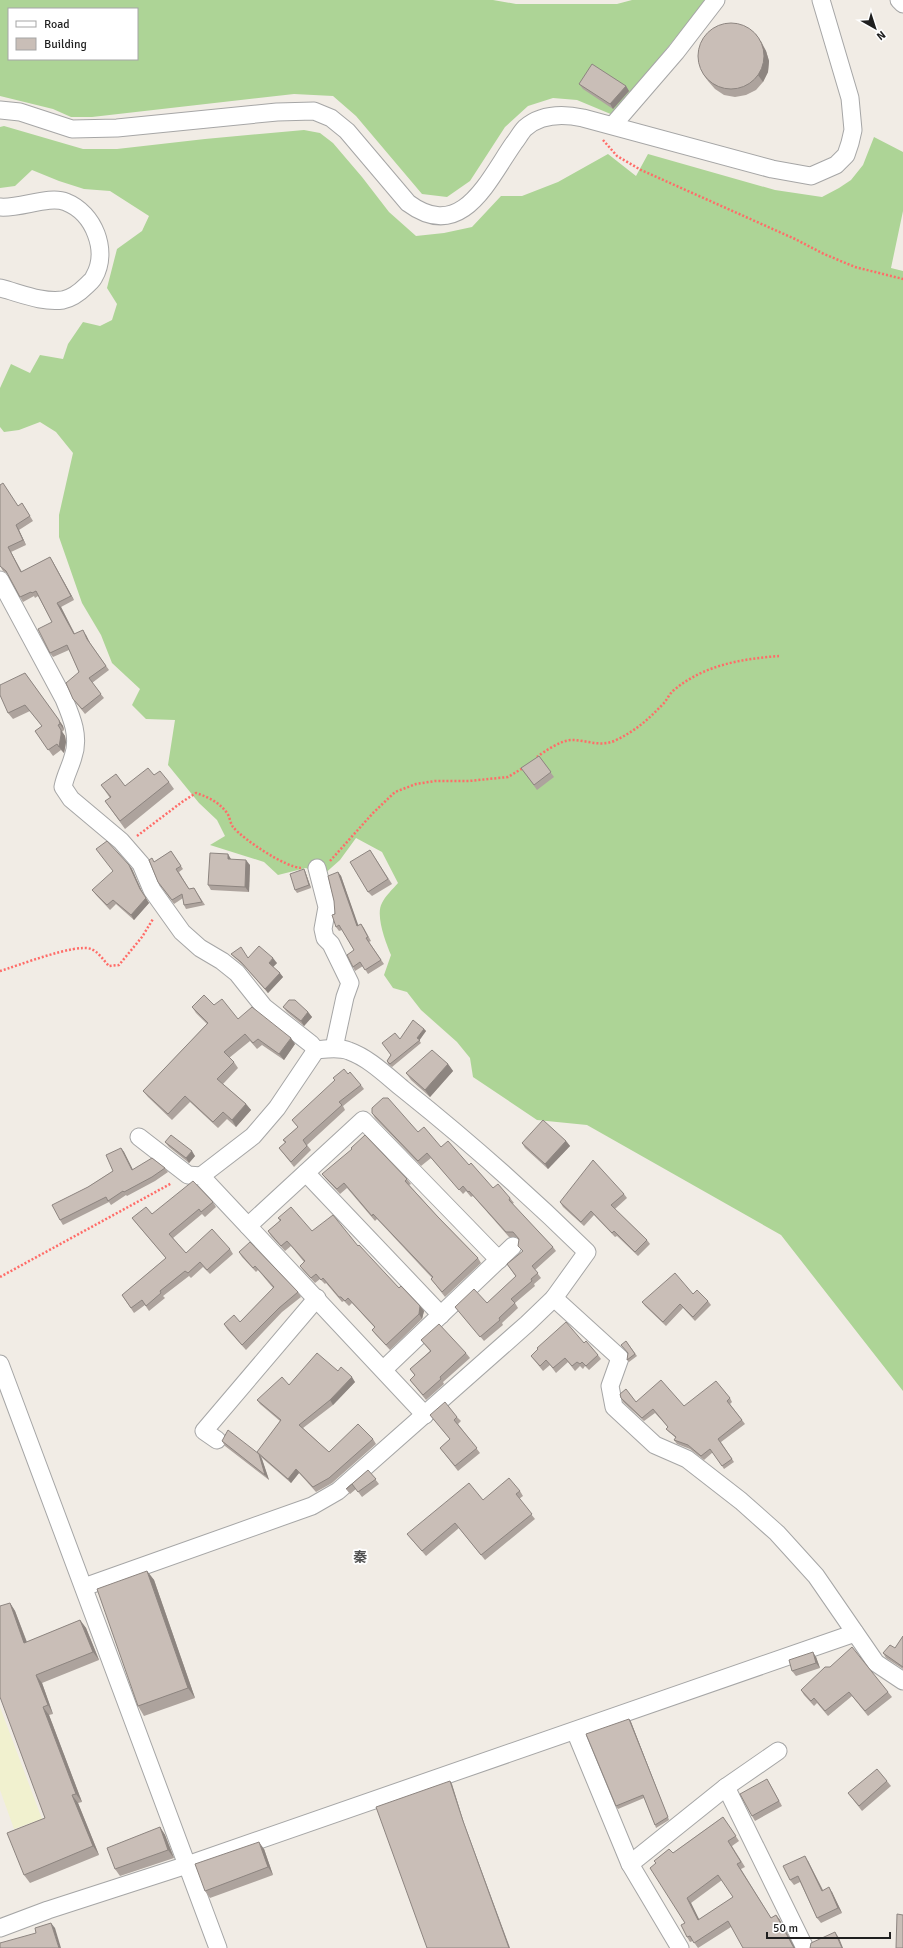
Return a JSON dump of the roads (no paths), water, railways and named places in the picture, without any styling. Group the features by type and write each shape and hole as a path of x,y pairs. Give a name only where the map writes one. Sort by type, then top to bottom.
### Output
{"street":[{"path":"613,125 676,52 716,0"},
{"path":"0,110 20,112 72,129 117,128 277,112 314,111 332,118 347,131 408,203 417,210 430,215 444,216 457,213 473,202 525,128 542,118 571,116 595,121 772,169 811,176 836,165 846,155 853,130 850,98 820,0"},
{"path":"899,0 903,4"},
{"path":"0,207 11,208 43,201 66,202 77,209 92,224 98,240 100,258 94,277 80,292 64,300 46,300 0,288"},
{"path":"0,580 64,699 72,720 77,740 73,758 65,775 63,787 71,799 125,845 140,864 152,890 182,932 200,948 222,961 237,973 264,1008 311,1044 316,1050"},
{"path":"316,868 327,907 323,929 325,938 331,944 350,983 345,997 334,1048"},
{"path":"84,1587 312,1506 338,1491 425,1415 554,1298 587,1252 551,1217 423,1105 369,1062 349,1051 334,1048 316,1050 277,1108 253,1136 195,1175"},
{"path":"248,1226 363,1120 499,1260"},
{"path":"139,1137 195,1175 248,1226 384,1369 425,1415"},
{"path":"306,1173 441,1315"},
{"path":"384,1369 513,1246"},
{"path":"217,1440 204,1432 316,1298"},
{"path":"554,1298 620,1358 610,1386 614,1407 655,1445 687,1459 741,1501 777,1533 816,1576 876,1664 903,1681"},
{"path":"0,1364 218,1948"},
{"path":"0,1928 48,1910 187,1866 855,1633"},
{"path":"575,1731 630,1864 680,1948"},
{"path":"630,1864 726,1787 778,1751"},
{"path":"726,1787 804,1948"}],"district":[{"name":"秦","path":"360,1557"}]}
